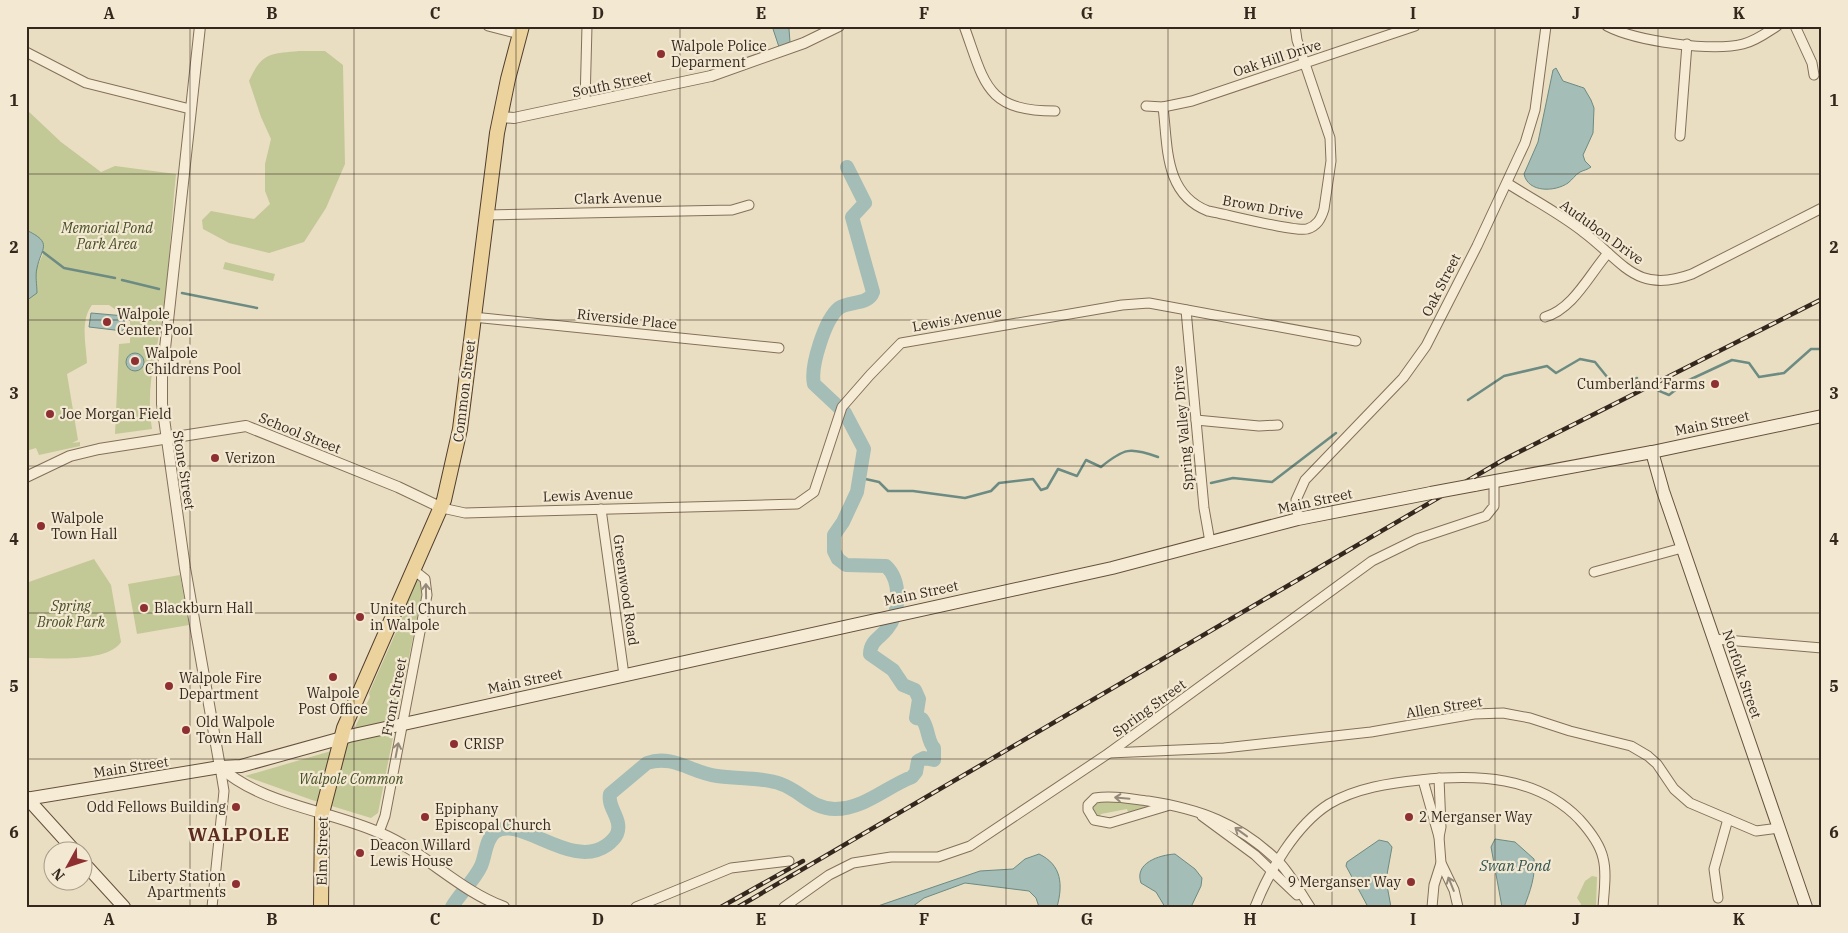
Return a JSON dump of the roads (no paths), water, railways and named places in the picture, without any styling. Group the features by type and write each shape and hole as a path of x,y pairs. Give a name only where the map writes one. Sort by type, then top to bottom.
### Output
{"main road":[{"name":"Common Street","path":"341,738 442,508 460,430 500,117 521,30"},
{"name":"Main Street","path":"27,798 220,767 241,766 341,738 402,724 900,613 1112,568 1298,519 1652,452 1822,416"},
{"name":"Norfolk Street","path":"1652,452 1682,548 1806,907"},
{"name":"Elm Street","path":"321,907 322,813 341,738"},
{"path":"27,798 65,840"},
{"path":"92,871 124,907"}],"street":[{"name":"Stone Street","path":"200,26 162,376 162,404 165,438 220,767"},
{"path":"488,26 521,30"},
{"path":"585,103 588,26"},
{"name":"South Street","path":"500,117 514,118 711,76 804,43 839,26"},
{"path":"964,26 982,76 999,99 1023,110 1055,111"},
{"name":"Brown Drive","path":"1163,107 1171,172 1184,196 1195,206 1299,229 1307,229 1315,225 1321,218 1332,151 1295,26"},
{"name":"Oak Hill Drive","path":"1146,106 1163,107 1192,101 1415,26"},
{"name":"Oak Street","path":"1298,519 1296,500 1305,480 1403,378 1417,360 1507,183 1525,143 1535,110 1546,26"},
{"path":"1607,26 1648,40 1728,47 1758,39 1777,26"},
{"path":"1795,26 1812,63 1814,75"},
{"path":"1680,136 1687,44"},
{"path":"26,52 86,83 190,109"},
{"name":"Audubon Drive","path":"1507,183 1582,231 1632,273 1658,281 1692,274 1822,208"},
{"name":"Clark Avenue","path":"486,215 732,210 749,205"},
{"path":"1545,317 1555,314 1566,307 1608,253"},
{"name":"Lewis Avenue","path":"442,508 466,513 797,504 814,492 840,411 870,375 902,343 1122,305 1148,304 1356,341"},
{"name":"Spring Valley Drive","path":"1186,310 1204,508 1210,542"},
{"name":"Riverside Place","path":"473,318 779,348"},
{"path":"1196,420 1259,426 1278,425"},
{"name":"School Street","path":"26,477 70,456 165,438 246,426 398,487 442,508"},
{"name":"Spring Street","path":"784,907 829,875 853,863 891,857 938,857 960,851 1030,808 1109,753 1372,561 1417,539 1486,516 1494,506 1494,482"},
{"name":"Greenwood Road","path":"601,509 624,674"},
{"path":"1594,572 1682,548"},
{"name":"Front Street","path":"379,832 385,816 427,595 425,579 415,571"},
{"path":"1714,639 1822,648"},
{"name":"Allen Street","path":"1109,753 1244,746 1371,732 1474,714 1502,713 1530,718 1570,731 1631,746 1657,764 1680,796 1690,804 1756,831 1779,828"},
{"path":"220,767 247,787 379,832 470,890 504,907"},
{"path":"212,907 224,790 220,767"},
{"path":"1255,907 1278,861 1312,818 1331,803 1364,790 1439,778 1473,777 1509,781 1537,790 1562,804 1584,824 1603,857 1605,888 1603,907"},
{"path":"1439,778 1441,827 1439,837"},
{"path":"1423,780 1439,837 1441,863 1454,890 1458,907"},
{"path":"1170,804 1110,823 1094,820 1088,810 1092,801 1101,797 1170,804 1214,816 1226,822 1278,861 1310,907"},
{"path":"1198,813 1272,870 1310,907"},
{"path":"1718,898 1714,869 1728,820"},
{"path":"636,907 731,868 789,861"},
{"path":"1432,907 1438,869 1441,863"}],"water":[{"path":"772,26 794,26 789,29 790,42 779,47"},
{"path":"1556,68 1563,81 1584,88 1594,108 1593,133 1583,155 1585,161 1591,167 1580,172 1563,186 1543,189 1531,185 1524,174 1538,142 1553,70"},
{"path":"26,230 40,239 44,246 36,271 37,293 26,301"},
{"name":"Walpole Center Pool","path":"91,313 125,316 123,331 89,327"},
{"name":"Walpole Childrens Pool","path":"135,353 141,356 144,362 141,368 135,371 129,368 126,362 129,356"},
{"name":"Swan Pond","path":"1495,839 1515,842 1534,859 1533,877 1524,907 1502,907 1491,847"},
{"path":"1379,840 1388,842 1392,847 1386,880 1391,907 1368,907 1346,866 1347,862"},
{"path":"1039,854 1052,864 1059,876 1060,891 1057,907 1039,907 1036,898 1029,891 965,883 924,898 912,907 875,907 980,871 1013,869 1025,859"},
{"path":"1175,854 1195,869 1202,878 1201,886 1191,907 1165,907 1156,892 1141,883 1141,870 1144,865 1155,858"}],"waterway":[{"path":"452,907 478,871 483,862 489,839 495,832 506,828 518,830 562,848 578,851 593,851 607,845 615,837 618,829 610,794 647,763 656,761 674,762 717,776 774,782 788,787 813,803 835,809 846,808 865,802 912,777 916,772 918,761 924,758 934,760 934,748 930,742 926,726 922,719 916,718 919,699 915,690 903,685 893,670 870,654 872,646 887,629 895,614 897,588 891,572 886,566 846,565 838,559 834,551 834,535 843,522 857,492 864,449 845,413 814,384 814,367 824,332 834,314 843,306 867,299 873,292 852,217 865,203 847,167"},
{"path":"43,252 64,268 115,278"},
{"path":"122,280 159,289"},
{"path":"182,293 257,308"},
{"path":"1655,389 1669,395 1687,381 1732,360 1749,363 1759,377 1784,373 1811,349 1822,349"},
{"path":"1468,400 1504,376 1547,366 1556,373 1580,359 1595,362 1616,388 1637,378"},
{"path":"1211,483 1233,478 1272,482 1336,433"},
{"path":"861,478 879,482 888,491 913,491 965,498 991,491 999,483 1033,479 1041,490 1047,488 1058,469 1077,476 1086,460 1101,467 1116,456 1128,451 1141,452 1158,457"}],"railway":[{"path":"738,907 1503,460 1822,299"},
{"path":"721,907 803,861"}],"place":[{"name":"Walpole Police Deparment","path":"661,54"},
{"name":"Walpole Center Pool","path":"107,322"},
{"name":"Walpole Childrens Pool","path":"135,361"},
{"name":"Cumberland Farms","path":"1715,384"},
{"name":"Joe Morgan Field","path":"50,414"},
{"name":"Verizon","path":"215,458"},
{"name":"Walpole Town Hall","path":"41,526"},
{"name":"Blackburn Hall","path":"144,608"},
{"name":"United Church in Walpole","path":"360,617"},
{"name":"Walpole Post Office","path":"333,677"},
{"name":"Walpole Fire Department","path":"169,686"},
{"name":"Old Walpole Town Hall","path":"186,730"},
{"name":"CRISP","path":"454,744"},
{"name":"Odd Fellows Building","path":"236,807"},
{"name":"Epiphany Episcopal Church","path":"425,817"},
{"name":"2 Merganser Way","path":"1409,817"},
{"name":"Deacon Willard Lewis House","path":"360,853"},
{"name":"9 Merganser Way","path":"1411,882"},
{"name":"Liberty Station Apartments","path":"236,884"}],"district":[{"name":"WALPOLE","path":"239,834"}],"park label":[{"name":"Memorial Pond Park Area","path":"107,236"},
{"name":"Spring Brook Park","path":"71,614"},
{"name":"Walpole Common","path":"351,779"}]}
